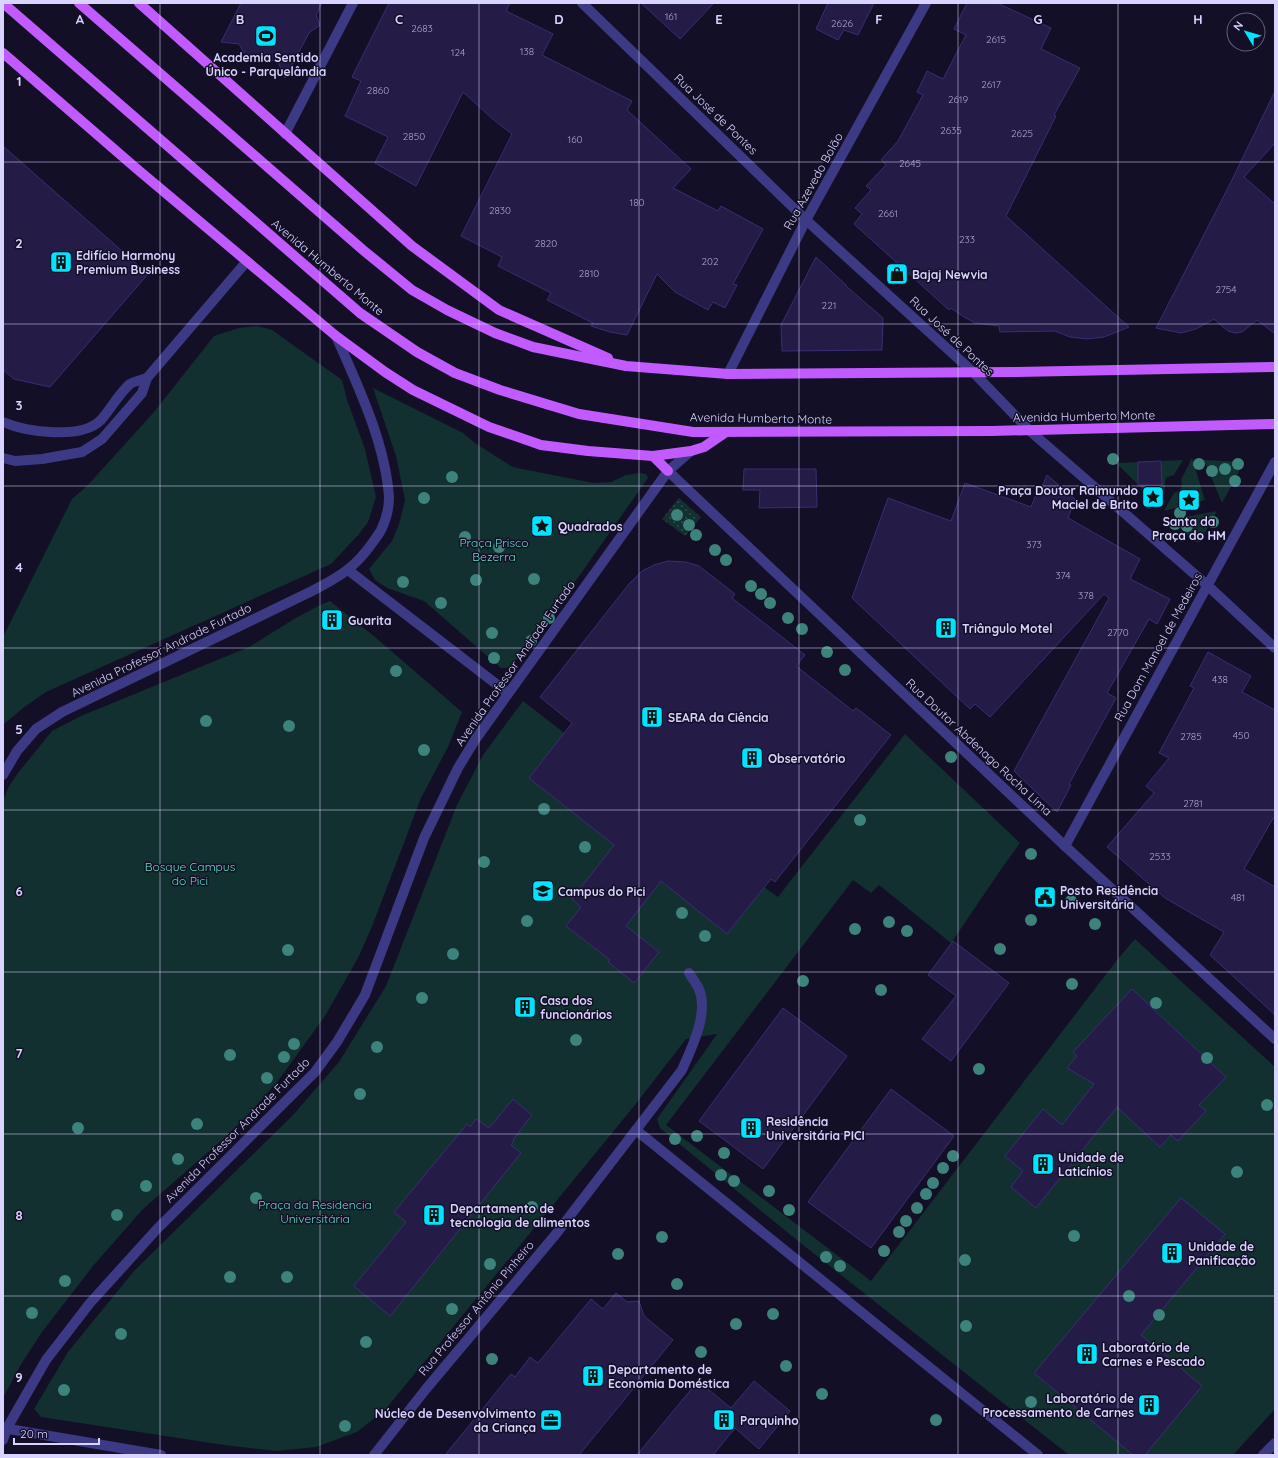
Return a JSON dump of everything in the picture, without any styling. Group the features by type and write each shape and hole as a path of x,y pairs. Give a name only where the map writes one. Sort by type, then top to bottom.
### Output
{"main road":[{"name":"Avenida Humberto Monte","path":"3,3 360,313 416,352 455,373 500,390 579,414 693,432 1030,431 1275,424"},
{"path":"79,3 363,250 412,290 495,333 533,347 626,366 728,374 1275,367"},
{"path":"138,3 412,246 500,310 626,366"},
{"path":"3,53 137,169 336,336 385,372 413,390 489,427 541,445 588,451 653,456 690,451 704,447 726,432"},
{"path":"653,456 668,471"}],"street":[{"path":"285,134 353,3"},
{"name":"Rua José de Pontes","path":"582,3 806,220 973,372 1030,431 1207,586 1275,648"},
{"name":"Rua Azevedo Bolão","path":"728,374 806,220 926,3"},
{"path":"3,458 15,461 42,459 82,452 102,439 142,393 147,378 247,261"},
{"name":"Avenida Professor Andrade Furtado","path":"3,775 17,751 36,729 62,712 312,591 348,570 365,554 381,531 387,513 389,498 380,446 336,336"},
{"path":"3,422 12,426 67,433 84,429 100,421 130,384 147,378"},
{"name":"Avenida Professor Andrade Furtado","path":"3,1440 5,1428 46,1360 90,1303 157,1229 315,1072 337,1042 365,994 424,838 458,768 475,740 508,693 668,471 690,451"},
{"name":"Rua Dom Manoel de Medeiros","path":"1065,846 1275,462"},
{"name":"Rua Doutor Abdenago Rocha Lima","path":"668,471 1065,846 1275,1039"},
{"path":"348,570 508,693"},
{"name":"Rua Professor Antônio Pinheiro","path":"374,1455 426,1389 556,1234 682,1070 696,1035 702,1010 699,990 689,973"},
{"path":"636,1130 1038,1455"},
{"path":"5,1428 161,1455"},
{"path":"1263,1455 1275,1443"}],"green space":[{"path":"257,326 272,330 342,380 347,400 365,449 376,497 368,522 331,564 46,692 23,708 3,725 3,637 72,499 87,486 154,412 214,336 239,328"},
{"name":"Praça Prisco Bezerra","path":"373,388 463,433 475,443 511,466 517,468 594,483 611,482 626,475 641,473 646,474 648,478 577,579 512,665 506,668 501,668 424,601 387,588 375,580 369,569 392,541 399,524 405,500 396,456"},
{"path":"1192,458 1205,500 1164,511 1174,493 1181,488 1181,480"},
{"path":"1183,460 1174,475 1167,477 1165,480 1165,489 1157,503 1139,485 1161,485 1161,461"},
{"path":"1204,460 1244,462 1222,503"},
{"path":"1138,462 1138,484 1116,463"},
{"path":"679,498 701,517 685,536 662,519"},
{"path":"1217,511 1200,542 1196,542 1178,526 1179,518"},
{"name":"Bosque Campus do Pici","path":"330,601 375,637 462,712 448,747 421,798 373,924 359,956 325,1016 278,1081 247,1116 222,1140 143,1209 93,1266 42,1332 20,1366 3,1398 3,800 9,786 18,773 52,731 81,716 249,647 294,619"},
{"name":"Praça da Residencia Universitária","path":"523,701 778,897 905,734 1020,843 951,943 879,885 871,893 853,880 666,1125 871,1281 1117,960 1135,939 1275,1067 1275,1409 1233,1455 1069,1455 798,1241 660,1128 657,1119 717,1034 686,1039 635,1105 385,1410 357,1432 316,1447 276,1451 224,1445 41,1417 34,1409 68,1352 134,1271 293,1115 339,1062 386,986 457,805 483,755"}],"building":[{"name":"Academia Sentido Único - Parquelândia","path":"241,3 322,3 316,15 320,25 309,33 285,78 277,60 252,62 247,58 239,44 221,42"},
{"path":"389,3 510,3 506,11 553,34 542,55 632,101 627,110 691,169 673,188 718,211 721,206 763,229 733,284 737,285 725,308 713,302 708,310 675,292 657,274 627,335 610,332 591,326 593,323 547,300 551,293 498,266 502,257 461,236 512,134 463,92 416,186 375,163 388,137 345,116 361,81 352,77"},
{"path":"641,3 714,3 680,39"},
{"path":"828,3 874,3 858,35 844,30 838,40 816,29"},
{"path":"967,3 997,3 1051,28 1041,49 1080,68 1054,115 1056,116 1006,216 1129,327 1104,337 1087,339 1070,337 1055,331 1000,332 999,326 975,323 951,308 949,310 854,224 862,214 855,208 871,190 866,186 886,165 881,160 898,141 923,95 917,92 927,71 943,79 966,35 954,29"},
{"path":"1275,91 1275,143 1244,177 1275,204 1275,334 1257,320 1242,332 1235,333 1228,331 1214,319 1196,329 1181,333 1156,328 1231,182"},
{"name":"Edifício Harmony Premium Business","path":"3,146 148,274 50,387 14,379 3,370"},
{"path":"816,257 846,286 883,318 882,350 782,351 781,325"},
{"path":"1161,461 1162,485 1138,485 1138,462"},
{"path":"744,469 816,469 817,507 759,508 760,490 743,490"},
{"path":"1047,475 1075,499 1068,518 1140,559 1130,579 1170,599 1157,624 1149,619 1107,693 1116,698 1069,784 1071,785 1057,812 1014,771 1109,598 1104,594 990,717 975,704 970,709 852,598 888,498 951,521 965,483 1031,507 1036,495 1038,496"},
{"name":"SEARA da Ciência","path":"668,561 686,562 699,566 735,594 732,598 805,655 796,666 853,711 856,708 891,735 775,882 771,879 727,934 661,881 626,926 659,952 634,983 608,962 610,960 566,926 581,907 572,899 614,845 529,778 572,723 540,697 629,584 642,571 654,565"},
{"path":"1208,652 1251,676 1242,692 1275,710 1275,815 1244,869 1275,887 1275,1015 1210,955 1224,932 1165,898 1107,847 1154,793 1146,786 1169,758 1159,753 1194,688 1190,686"},
{"path":"953,941 1009,983 951,1061 922,1039 956,996 928,975"},
{"path":"1132,989 1226,1077 1199,1105 1206,1111 1178,1141 1171,1135 1160,1147 1117,1107 1036,1208 1011,1187 1023,1171 1005,1156 1043,1109 1062,1125 1094,1084 1067,1068 1077,1056 1073,1052"},
{"path":"783,1008 847,1056 763,1169 699,1121"},
{"path":"891,1089 954,1136 871,1248 808,1202"},
{"name":"Departamento de tecnologia de alimentos","path":"513,1099 532,1115 513,1140 514,1141 511,1145 521,1153 390,1316 354,1286 406,1222 394,1212 467,1124 470,1127 476,1119 489,1128"},
{"path":"1181,1198 1225,1234 1141,1335 1202,1386 1145,1455 1133,1455 1034,1373"},
{"name":"Departamento de Economia Doméstica","path":"616,1293 627,1302 639,1301 644,1316 673,1340 579,1455 445,1455 511,1374 515,1377 530,1357 538,1363 591,1299 603,1309"},
{"name":"Parquinho","path":"698,1381 731,1408 754,1381 790,1411 759,1449 735,1428 713,1455 637,1455"}],"place":[{"name":"Academia Sentido Único - Parquelândia","path":"266,36"},
{"name":"Edifício Harmony Premium Business","path":"61,262"},
{"name":"Bajaj Newvia","path":"897,274"},
{"name":"Praça Doutor Raimundo Maciel de Brito","path":"1153,497"},
{"name":"Santa da Praça do HM","path":"1189,500"},
{"name":"Quadrados","path":"542,526"},
{"name":"Guarita","path":"332,620"},
{"name":"Triângulo Motel","path":"946,628"},
{"name":"SEARA da Ciência","path":"652,717"},
{"name":"Observatório","path":"752,758"},
{"name":"Campus do Pici","path":"543,891"},
{"name":"Posto Residência Universitária","path":"1045,897"},
{"name":"Casa dos funcionários","path":"525,1007"},
{"name":"Residência Universitária PICI","path":"751,1128"},
{"name":"Unidade de Laticínios","path":"1043,1164"},
{"name":"Departamento de tecnologia de alimentos","path":"434,1215"},
{"name":"Unidade de Panificação","path":"1172,1253"},
{"name":"Laboratório de Carnes e Pescado","path":"1087,1354"},
{"name":"Departamento de Economia Doméstica","path":"593,1376"},
{"name":"Laboratório de Processamento de Carnes","path":"1149,1405"},
{"name":"Núcleo de Desenvolvimento da Criança","path":"551,1420"},
{"name":"Parquinho","path":"724,1420"}]}
